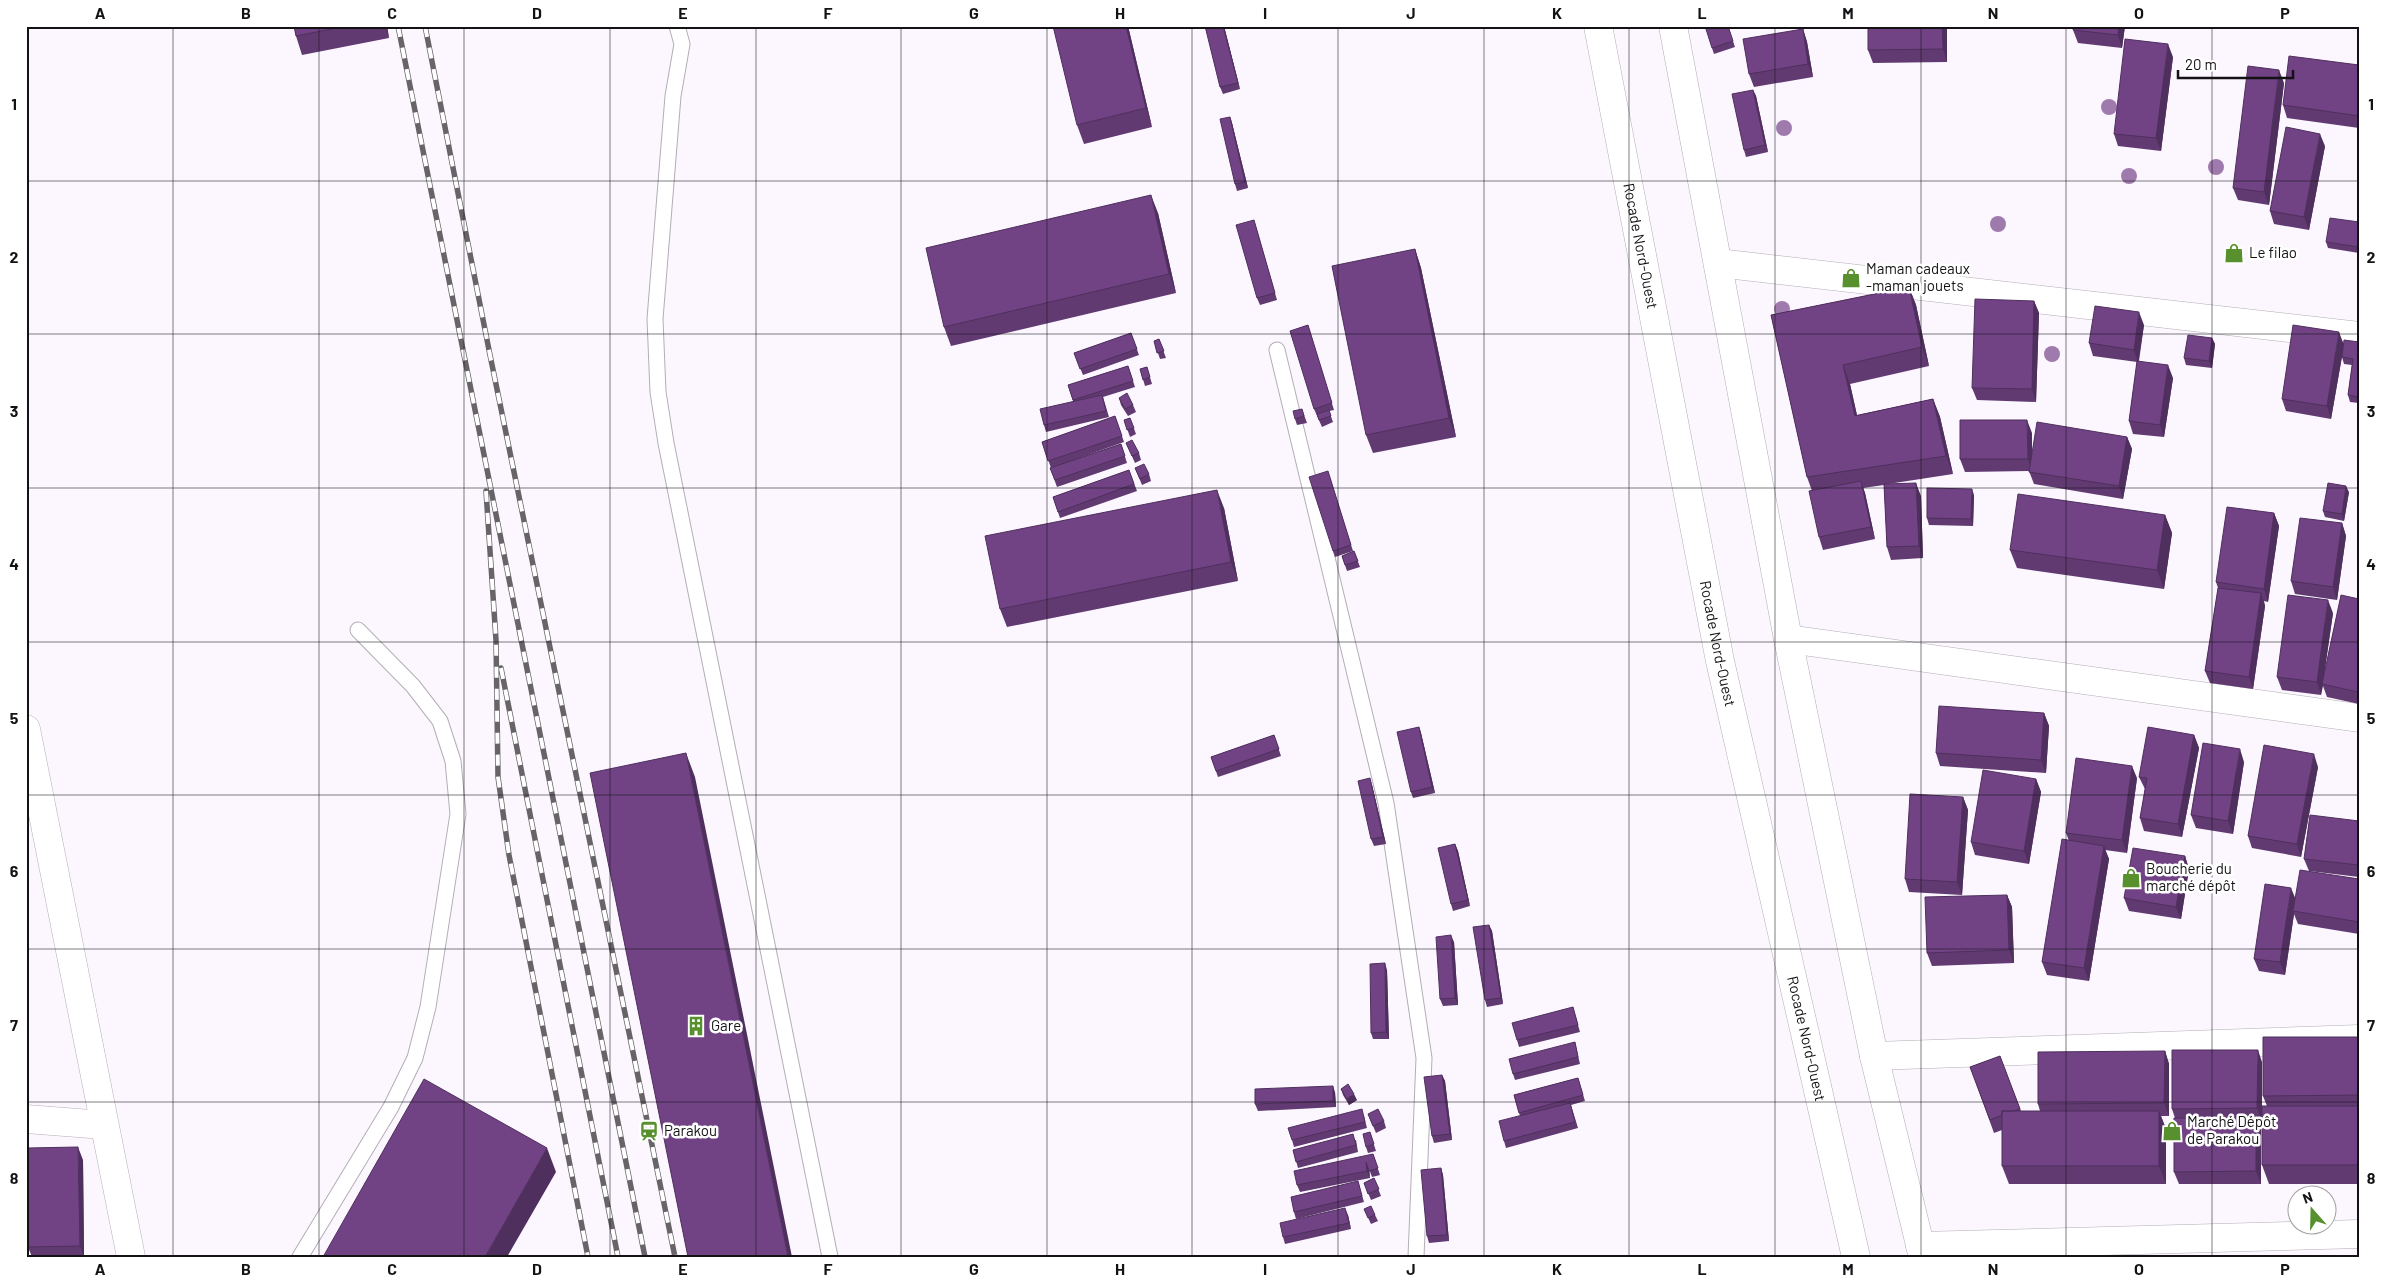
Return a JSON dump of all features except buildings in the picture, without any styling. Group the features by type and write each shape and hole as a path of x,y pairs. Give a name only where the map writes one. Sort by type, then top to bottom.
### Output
{"street":[{"name":"Rocade Nord-Ouest","path":"1598,26 1720,661 1856,1257"},
{"path":"1673,26 1788,639 1874,1056 1922,1251 2359,1234"},
{"path":"1718,263 2359,336"},
{"path":"1788,639 2359,718"},
{"path":"26,729 32,791 104,1125 130,1257"},
{"path":"1874,1056 2359,1039"},
{"path":"26,1119 104,1125"}],"lane":[{"path":"677,26 682,44 673,96 655,319 658,392 666,443 830,1257"},
{"path":"1277,350 1386,803 1424,1058 1416,1257"},
{"path":"300,1257 391,1107 415,1058 428,1007 458,814 453,761 440,721 413,686 358,630"}],"railway":[{"path":"398,26 645,1257"},
{"path":"425,26 490,355 675,1257"},
{"path":"486,491 496,640 498,777 509,855 588,1257"},
{"path":"501,668 618,1257"}],"place":[{"name":"Le filao","path":"2234,253"},
{"name":"Maman cadeaux -maman jouets","path":"1851,278"},
{"name":"Boucherie du marché dépôt","path":"2131,878"},
{"name":"Gare","path":"696,1026"},
{"name":"Parakou","path":"649,1131"},
{"name":"Marché Dépôt de Parakou","path":"2172,1131"}]}
